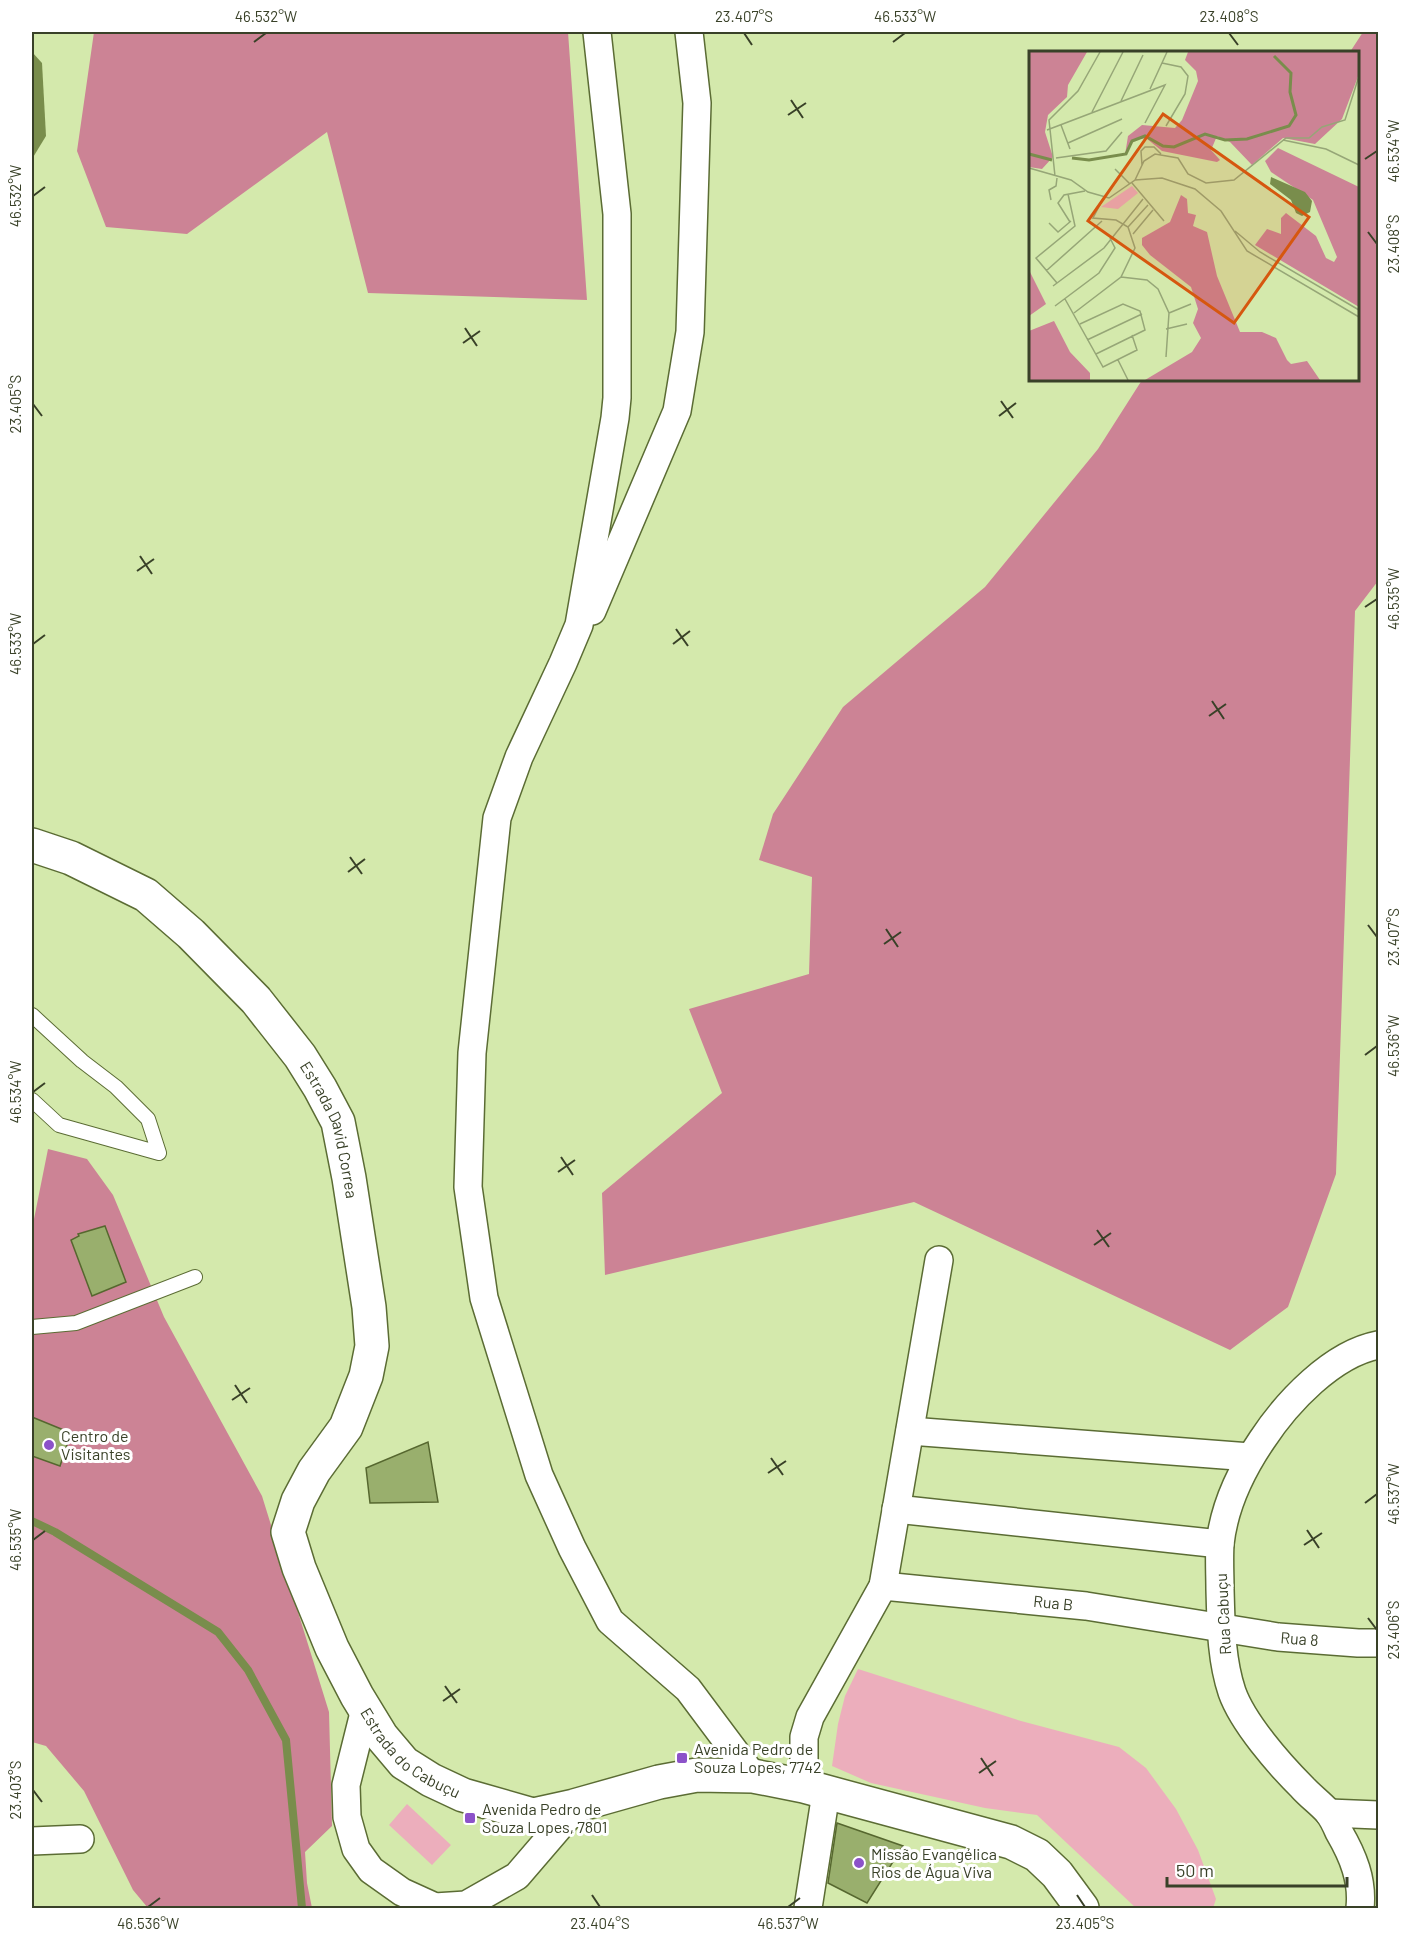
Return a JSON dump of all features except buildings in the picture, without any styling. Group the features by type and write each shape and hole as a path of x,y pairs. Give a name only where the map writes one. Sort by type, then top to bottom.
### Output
{"main road":[{"name":"Estrada David Correa","path":"32,845 71,858 146,895 191,933 224,965 264,1010 300,1056 338,1122 369,1307 372,1346 366,1376 346,1427 314,1471 298,1501 288,1532"},
{"name":"Estrada do Cabuçu","path":"288,1532 299,1568 332,1648 365,1710 382,1737 404,1763 431,1780 463,1795 532,1815 578,1805 659,1782 697,1775 753,1776 815,1789 1011,1842 1036,1854 1050,1867 1075,1896 1082,1908"}],"street":[{"path":"597,32 616,214 617,398 579,625 519,758 497,818 472,1053 468,1187 484,1298 539,1475 572,1548 610,1621 688,1689 753,1776"},
{"path":"579,625 593,610 676,411 690,332 698,103 689,32"},
{"path":"808,1908 815,1789 804,1737 810,1717 883,1586 939,1260"},
{"name":"Rua Cabuçu","path":"1360,1908 1362,1895 1358,1869 1329,1813 1299,1785 1252,1728 1233,1694 1224,1659 1221,1629 1220,1544 1229,1505 1244,1466 1270,1426 1290,1403 1324,1371 1366,1347 1378,1345"},
{"path":"910,1431 1250,1457"},
{"path":"896,1509 1220,1544"},
{"name":"Rua B","path":"883,1586 1086,1606 1221,1629"},
{"name":"Rua 8","path":"1221,1629 1278,1637 1378,1643"},
{"path":"365,1710 346,1785 347,1817 356,1849 371,1870 402,1892 435,1907 466,1905 517,1876 578,1805"},
{"path":"1329,1813 1378,1815"},
{"path":"32,1841 80,1839"}],"lane":[{"path":"32,1015 82,1061 116,1087 148,1119 159,1153 59,1125 32,1100"},
{"path":"32,1328 76,1323 195,1277"}],"shaded area":[{"path":"94,32 568,32 587,300 368,293 327,132 187,234 106,227 77,151"},
{"path":"1363,32 1378,32 1378,581 1355,611 1336,1174 1288,1307 1230,1350 914,1202 605,1275 602,1193 722,1093 689,1009 809,974 812,877 759,860 773,814 843,707 985,587 1098,449 1141,381 1359,381 1359,51 1351,51"},
{"path":"32,52 42,63 46,136 32,159"},
{"path":"48,1149 87,1159 113,1195 164,1317 262,1496 329,1712 332,1826 305,1852 307,1883 312,1908 148,1908 133,1890 84,1791 46,1746 32,1742 32,1229"},
{"path":"858,1669 1021,1721 1119,1747 1146,1768 1176,1809 1198,1850 1216,1899 1213,1908 1136,1908 1037,1815 985,1808 871,1783 832,1766 845,1696"},
{"path":"407,1804 451,1845 432,1865 389,1825"}],"waterway":[{"path":"32,1521 55,1532 218,1632 248,1670 286,1740 302,1908"}],"place":[{"name":"Centro de Visitantes","path":"49,1445"},
{"name":"Avenida Pedro de Souza Lopes, 7742","path":"682,1758"},
{"name":"Avenida Pedro de Souza Lopes, 7801","path":"470,1818"},
{"name":"Missão Evangélica Rios de Água Viva","path":"859,1863"}]}
